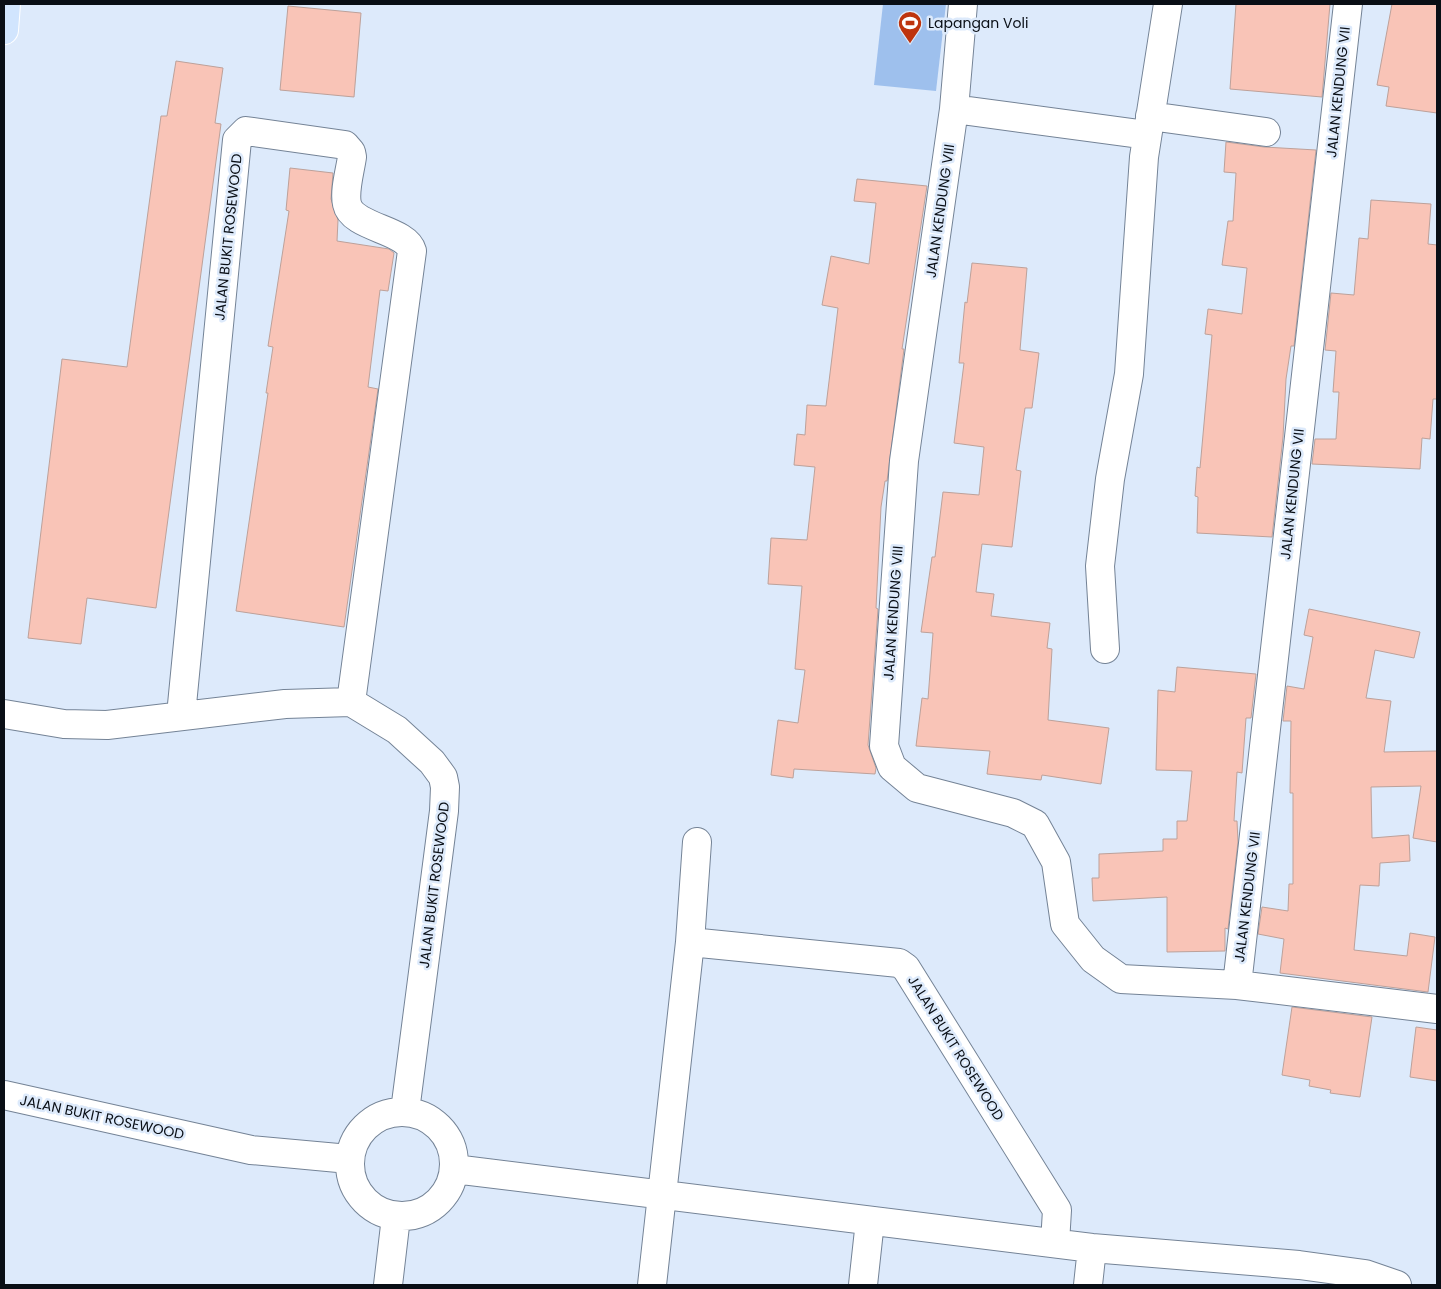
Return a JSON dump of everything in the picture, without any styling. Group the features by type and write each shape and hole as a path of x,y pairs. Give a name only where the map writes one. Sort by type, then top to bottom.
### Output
{"main road":[{"path":"4,30 6,4"}],"street":[{"name":"JALAN KENDUNG VIII","path":"963,4 954,109 904,461 884,746 892,767 917,788 1012,813 1035,824 1056,862 1065,924 1093,959 1121,979 1237,985 1437,1009"},
{"path":"1105,649 1100,566 1110,479 1130,374 1149,126 1168,4"},
{"name":"JALAN KENDUNG VII","path":"1237,985 1348,4"},
{"path":"954,109 1149,126 1266,132"},
{"name":"JALAN BUKIT ROSEWOOD","path":"181,715 237,140 246,132 345,144 352,157 346,203 349,210 372,225 408,243 412,251 351,702 397,730 432,762 443,777 445,787 444,811 405,1111"},
{"path":"4,714 64,724 107,725 285,704 351,702"},
{"path":"652,1285 690,942 697,842"},
{"name":"JALAN BUKIT ROSEWOOD","path":"690,942 899,964 906,968 1057,1210 1055,1243"},
{"name":"JALAN BUKIT ROSEWOOD","path":"4,1095 251,1150 349,1159"},
{"path":"405,1111 425,1117 442,1130 452,1148 454,1169 450,1186 441,1200 427,1211 412,1217 396,1217 375,1211 360,1197 351,1179 349,1159 355,1140 368,1124 385,1114 405,1111"},
{"path":"454,1169 1298,1275 1365,1274 1397,1285"},
{"path":"388,1285 396,1217"},
{"path":"863,1285 870,1221"},
{"path":"1088,1285 1092,1248"}],"shaded area":[{"name":"Lapangan Voli","path":"883,4 946,4 936,91 874,85"}],"building":[{"path":"1236,4 1330,4 1322,97 1230,89"},
{"path":"1392,4 1437,4 1437,113 1386,106 1389,87 1377,85"},
{"path":"288,6 361,13 354,97 280,90"},
{"path":"176,61 223,68 215,123 221,124 156,608 87,598 81,644 28,638 62,359 127,367 161,116 167,116"},
{"path":"1226,142 1264,147 1316,150 1294,346 1291,346 1286,379 1283,437 1272,537 1197,533 1198,497 1195,496 1197,467 1200,468 1212,335 1205,334 1208,309 1242,314 1247,268 1222,265 1228,221 1233,221 1236,173 1224,172"},
{"path":"290,168 333,173 331,199 338,220 337,241 389,249 394,253 388,291 380,290 368,387 378,389 344,627 236,611 268,393 266,393 273,347 268,346 289,211 286,210"},
{"path":"857,179 927,186 902,349 904,349 887,481 885,481 881,507 876,608 878,609 868,745 876,768 875,774 794,769 793,778 771,775 778,720 798,723 805,670 795,669 802,586 768,584 771,538 807,540 815,467 794,465 797,434 805,435 807,405 826,406 838,308 822,305 831,256 869,264 876,203 854,201"},
{"path":"1371,200 1431,204 1428,244 1437,245 1437,399 1433,399 1430,439 1422,438 1420,469 1312,464 1315,439 1336,439 1339,392 1333,392 1336,351 1325,350 1331,293 1354,295 1359,238 1368,239"},
{"path":"972,263 1027,268 1020,350 1039,353 1032,408 1025,408 1016,470 1021,471 1012,547 982,544 976,592 994,594 991,616 1050,623 1047,648 1052,649 1048,720 1109,728 1101,784 1042,775 1041,780 987,774 990,751 916,746 922,698 928,699 933,633 921,632 932,557 935,557 943,492 979,495 984,447 954,443 964,363 959,363 965,302 967,303"},
{"path":"1309,609 1420,632 1414,658 1375,650 1366,698 1391,701 1384,752 1437,751 1437,842 1413,838 1421,786 1371,787 1372,838 1409,835 1410,861 1380,863 1379,886 1360,885 1354,950 1407,956 1410,933 1435,937 1428,992 1280,973 1284,939 1258,934 1262,907 1288,911 1289,884 1293,884 1293,793 1290,793 1291,721 1283,721 1287,686 1304,689 1313,637 1304,635"},
{"path":"1177,667 1256,674 1251,718 1246,718 1242,773 1237,772 1234,821 1237,821 1238,842 1228,929 1225,928 1225,951 1167,952 1167,897 1093,901 1092,878 1099,878 1099,854 1163,851 1163,839 1177,839 1177,821 1187,821 1192,771 1156,770 1158,690 1175,692"},
{"path":"1292,1007 1372,1017 1360,1097 1330,1093 1331,1090 1309,1086 1310,1080 1282,1075"},
{"path":"1416,1027 1437,1030 1437,1081 1410,1077"}],"place":[{"name":"Lapangan Voli","path":"910,44"}]}
